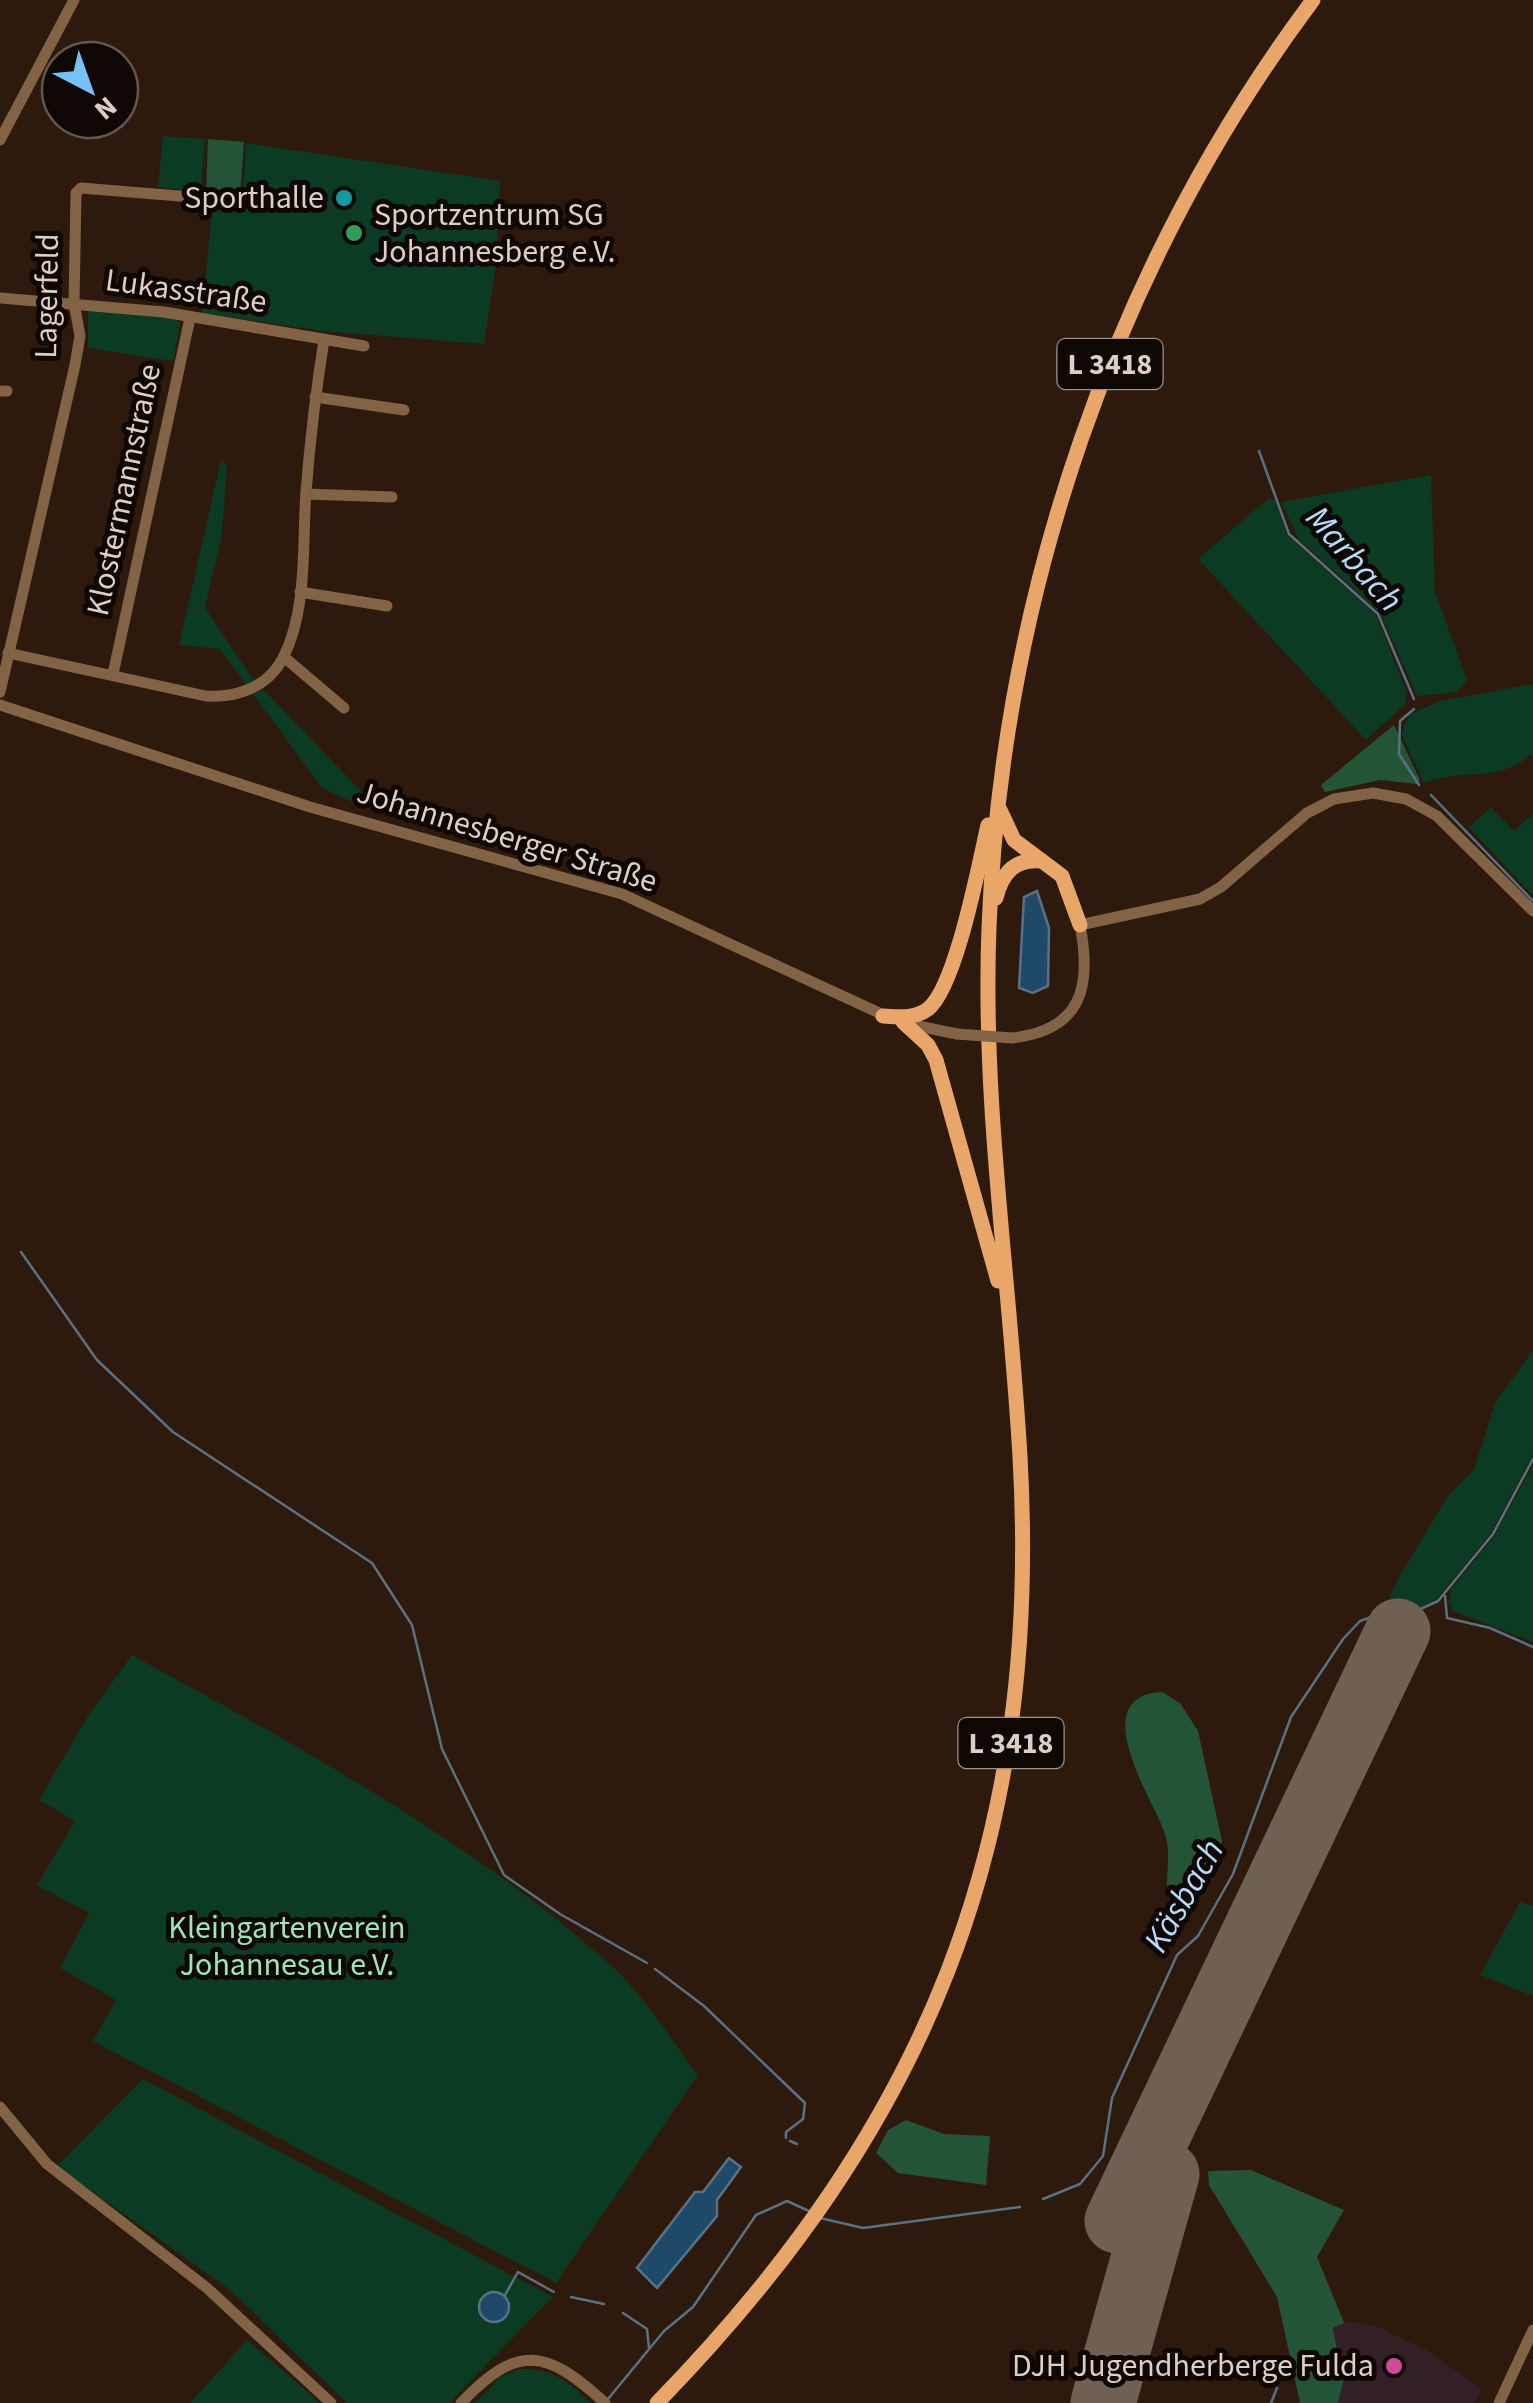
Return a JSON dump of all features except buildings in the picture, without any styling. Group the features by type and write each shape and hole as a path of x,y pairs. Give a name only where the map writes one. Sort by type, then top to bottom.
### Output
{"main road":[{"name":"L 3418","path":"648,2403 667,2388 787,2256 877,2124 918,2044 956,1955 988,1855 1006,1772 1018,1682 1024,1580 1021,1467 989,1062 989,922 1002,768 1041,574 1105,375 1142,289 1212,155 1314,0"},
{"path":"883,1016 921,1013 940,994 963,927 1002,768"},
{"path":"998,804 1014,840 1050,864 1069,889 1080,925"},
{"path":"989,922 1008,871 1030,860 1050,864"},
{"path":"902,1022 928,1045 936,1060 1002,1293 1010,1338"},
{"name":"L 3418","path":"657,2403 667,2388"}],"street":[{"path":"0,140 74,0"},
{"name":"Lagerfeld","path":"0,692 80,336 74,302 76,193 81,188 114,189 265,203"},
{"name":"Lukasstraße","path":"0,298 74,302 364,346"},
{"name":"Klostermannstraße","path":"113,674 190,318"},
{"path":"8,652 223,697 253,688 284,656 300,592 315,397 324,340"},
{"path":"315,397 404,410"},
{"path":"306,494 392,496"},
{"path":"300,592 387,606"},
{"path":"284,656 344,708"},
{"name":"Johannesberger Straße","path":"0,705 310,807 622,894 883,1016 957,1034 1012,1038 1049,1030 1074,1009 1085,968 1080,925"},
{"path":"1080,925 1200,899 1221,887 1307,812 1334,799 1360,794 1406,799 1437,816 1533,911"},
{"path":"0,2107 21,2137 57,2173 207,2288 331,2403"},
{"path":"1498,2403 1533,2330"},
{"path":"461,2403 499,2368 532,2358 552,2362 601,2400"}],"shaded area":[{"name":"DJH Jugendherberge Fulda","path":"1350,2321 1380,2328 1426,2350 1482,2389 1474,2403 1338,2403 1343,2382 1333,2328"}],"green space":[{"path":"163,136 205,139 201,192 158,187"},
{"path":"208,139 244,142 240,197 206,194"},
{"name":"Sportzentrum SG Johannesberg e.V.","path":"246,143 500,181 497,258 484,344 323,331 202,313 213,202 242,207"},
{"path":"88,308 175,318 180,324 173,361 88,348"},
{"path":"221,460 227,465 222,534 205,608 253,679 371,801 363,807 322,788 220,649 179,645"},
{"path":"1431,475 1435,592 1467,680 1457,692 1417,696 1380,613 1299,539 1281,502"},
{"path":"1269,498 1275,500 1287,535 1376,615 1407,693 1405,704 1366,740 1198,559"},
{"path":"1533,684 1533,758 1529,755 1518,764 1493,772 1424,783 1401,733 1410,714 1441,701"},
{"path":"1394,725 1420,780 1417,784 1380,780 1325,792 1321,785"},
{"path":"1491,807 1514,831 1533,813 1533,896 1469,827"},
{"path":"1533,1350 1533,1455 1491,1533 1437,1599 1416,1609 1386,1608 1395,1584 1448,1496 1474,1470 1495,1403"},
{"path":"1533,1465 1533,1642 1453,1611 1449,1603 1451,1589 1493,1538"},
{"name":"Kleingartenverein Johannesau e.V.","path":"132,1655 320,1760 501,1877 625,1979 698,2075 556,2283 93,2041 116,2000 60,1968 89,1913 37,1885 75,1821 39,1800 88,1716"},
{"path":"1162,1692 1180,1703 1198,1731 1222,1841 1219,1854 1200,1876 1187,1884 1167,1886 1166,1837 1138,1774 1125,1730 1128,1711 1139,1698"},
{"path":"1520,1902 1533,1906 1533,1996 1480,1975"},
{"path":"143,2079 553,2297 449,2403 347,2403 230,2290 57,2166"},
{"path":"906,2120 944,2134 990,2136 986,2185 898,2173 876,2153 888,2130"},
{"path":"1251,2170 1344,2210 1317,2257 1344,2323 1333,2328 1343,2382 1338,2403 1300,2403 1277,2297 1209,2185 1208,2171"},
{"path":"247,2340 310,2394 319,2403 190,2403"},
{"path":"520,2369 559,2377 590,2403 475,2403 500,2377"}],"water":[{"path":"1037,891 1049,928 1048,986 1033,993 1019,988 1024,897"},
{"path":"729,2158 741,2167 717,2200 717,2216 657,2288 637,2268 695,2192 703,2192"},
{"path":"494,2292 508,2301 509,2307 500,2321 494,2322 480,2313 479,2307 488,2293"}],"waterway":[{"name":"Marbach","path":"1259,451 1289,534 1378,614 1414,699"},
{"name":"Marbach","path":"1414,709 1400,721 1399,754 1419,785"},
{"name":"Marbach","path":"1431,795 1533,901"},
{"path":"21,1252 97,1360 173,1432 372,1563 412,1625 442,1749 504,1875 560,1914 647,1963"},
{"name":"Käsbach","path":"1386,1611 1416,1611 1438,1601 1493,1534 1533,1459"},
{"path":"1445,1596 1447,1618 1490,1628 1533,1647"},
{"name":"Käsbach","path":"1043,2199 1080,2184 1103,2156 1112,2098 1177,1955 1198,1936 1233,1874 1291,1717 1343,1639 1360,1621 1377,1615"},
{"path":"655,1969 704,2006 805,2103 803,2119 786,2132 786,2138"},
{"path":"790,2141 797,2144"},
{"name":"Käsbach","path":"608,2399 664,2331 693,2307 756,2215 787,2201 809,2211"},
{"name":"Käsbach","path":"820,2218 863,2228 1020,2207"},
{"path":"505,2295 518,2272 554,2292"},
{"path":"571,2297 604,2304"},
{"path":"623,2313 647,2329 649,2348"},
{"path":"1271,2403 1277,2388"}],"runway":[{"path":"1117,2221 1398,1631"},
{"path":"1103,2403 1167,2174"}],"place":[{"name":"Sporthalle","path":"344,198"},
{"name":"Sportzentrum SG Johannesberg e.V.","path":"354,233"},
{"name":"DJH Jugendherberge Fulda","path":"1394,2366"}]}
